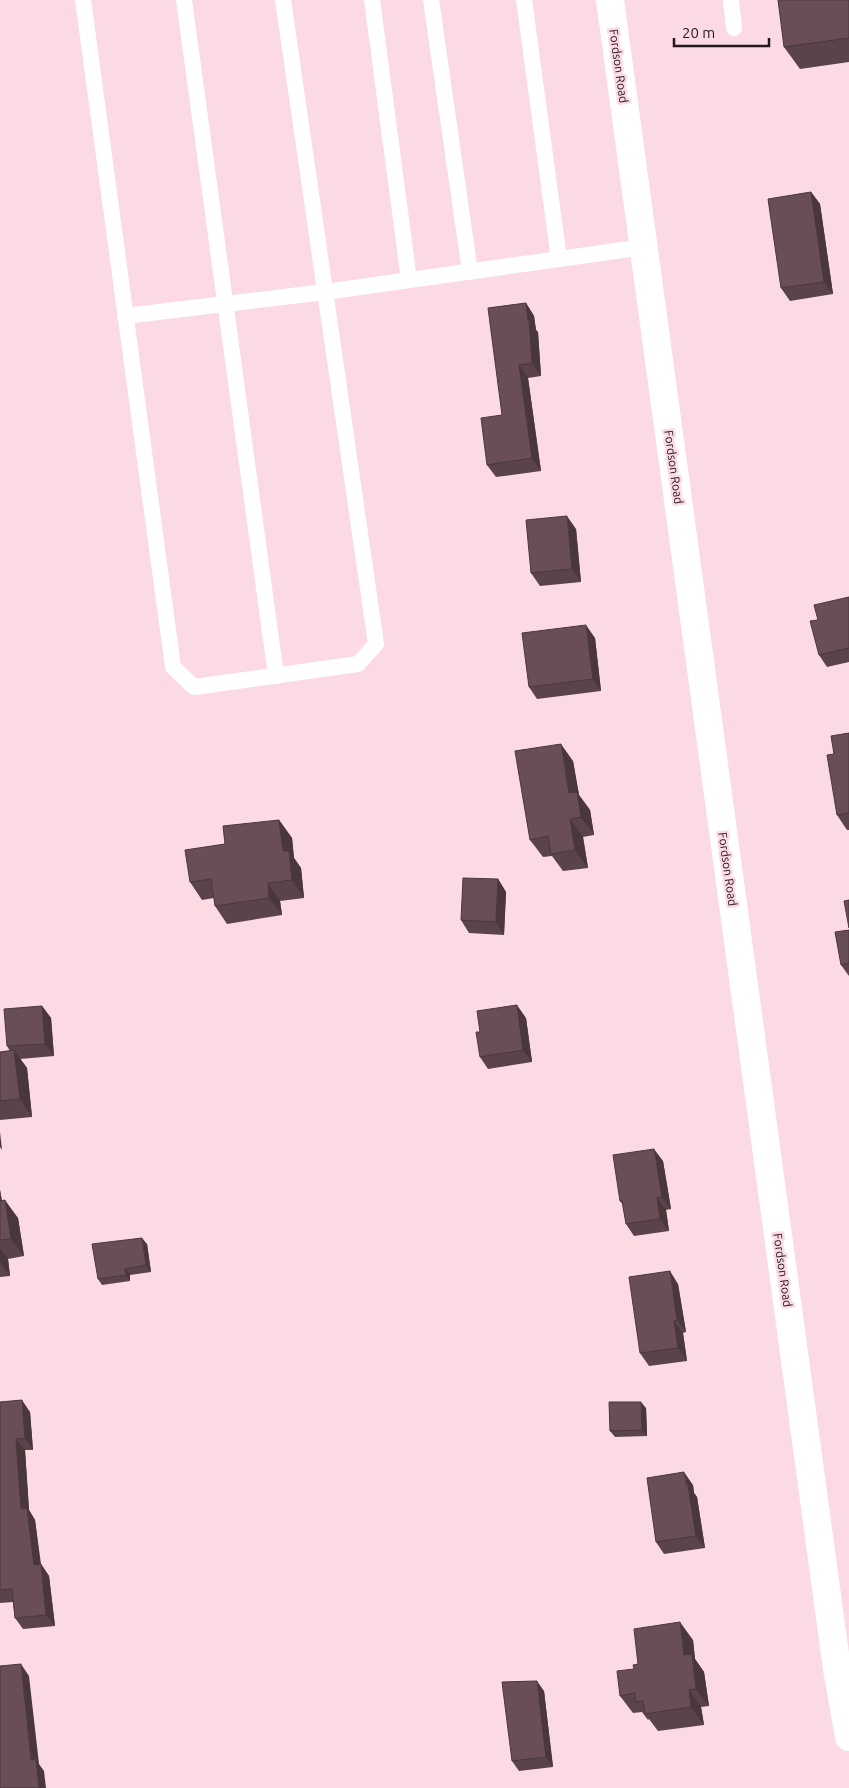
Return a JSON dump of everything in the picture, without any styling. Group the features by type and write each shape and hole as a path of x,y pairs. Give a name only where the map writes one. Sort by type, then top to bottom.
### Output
{"street":[{"name":"Fordson Road","path":"610,0 834,1649 849,1737"}],"lane":[{"path":"83,0 173,667 194,687 358,664 376,644 283,0"},
{"path":"184,0 276,676"},
{"path":"372,0 409,280"},
{"path":"431,0 470,272"},
{"path":"524,0 559,259"},
{"path":"730,0 734,28"},
{"path":"125,316 325,292 644,248"}],"building":[{"path":"778,0 849,0 849,38 784,47"},
{"path":"811,192 824,282 781,288 768,199"},
{"path":"526,303 532,363 519,365 532,458 487,465 481,418 502,415 488,308"},
{"path":"567,516 572,569 531,573 526,520"},
{"path":"849,597 849,648 819,655 810,621 818,620 814,605"},
{"path":"586,625 593,679 529,687 522,633"},
{"path":"849,733 849,813 837,815 827,755 834,754 831,736"},
{"path":"561,744 569,793 577,792 581,817 570,819 575,850 551,854 548,836 530,840 515,751"},
{"path":"279,820 283,851 289,851 292,880 268,883 269,898 215,906 211,879 190,882 185,850 225,844 223,826"},
{"path":"463,878 498,879 496,922 461,920"},
{"path":"849,900 849,928 844,901"},
{"path":"849,930 849,963 841,965 835,932"},
{"path":"517,1005 523,1050 480,1057 476,1032 480,1032 477,1011"},
{"path":"42,1006 45,1044 7,1046 4,1009"},
{"path":"14,1050 20,1099 0,1101 0,1052"},
{"path":"654,1149 662,1197 657,1198 660,1219 626,1224 622,1201 620,1201 613,1155"},
{"path":"5,1200 11,1239 0,1240 0,1201"},
{"path":"142,1238 146,1265 125,1269 126,1275 98,1279 92,1244"},
{"path":"670,1271 677,1320 674,1321 678,1348 640,1353 629,1277"},
{"path":"22,1400 25,1438 16,1439 21,1509 27,1508 34,1565 41,1564 46,1615 15,1618 12,1589 0,1590 0,1402"},
{"path":"609,1402 641,1402 642,1430 610,1431"},
{"path":"684,1472 686,1485 688,1485 696,1536 656,1542 647,1478"},
{"path":"680,1622 684,1655 692,1654 696,1689 689,1690 691,1707 645,1714 643,1701 635,1702 635,1693 620,1696 617,1671 634,1669 633,1665 638,1664 634,1629"},
{"path":"21,1664 31,1760 36,1759 39,1788 0,1788 0,1666"},
{"path":"537,1681 546,1757 512,1761 502,1682"}]}
